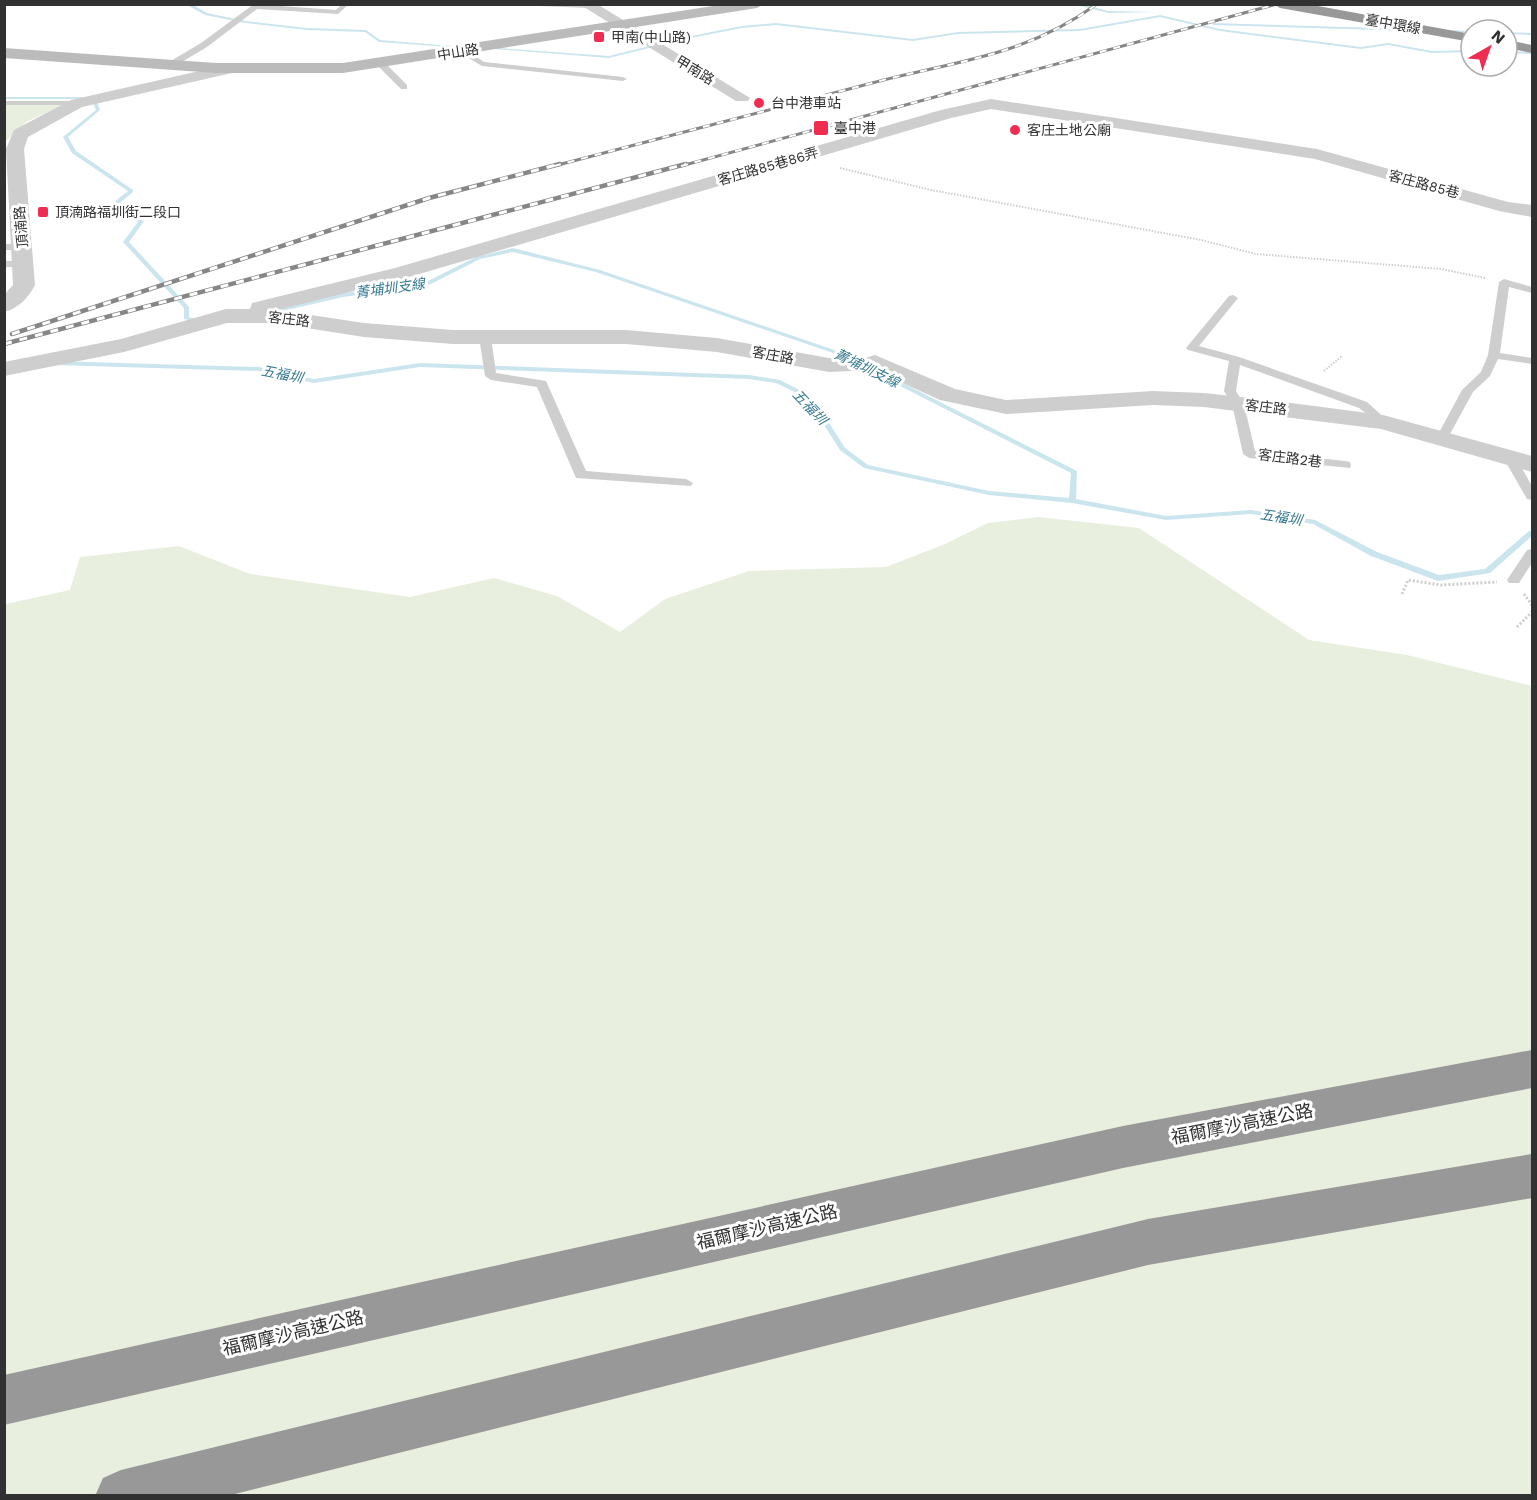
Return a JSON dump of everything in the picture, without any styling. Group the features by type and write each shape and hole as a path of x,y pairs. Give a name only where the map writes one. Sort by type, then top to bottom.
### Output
{"highway":[{"name":"臺中環線","path":"1280,4 1459,36"},
{"name":"臺中環線","path":"1319,4 1459,29"},
{"name":"福爾摩沙高速公路","path":"4,1400 1123,1147 1533,1069"},
{"path":"121,1496 1148,1242 1533,1176"}],"street":[{"name":"甲南路","path":"588,5 742,98"},
{"name":"中山路","path":"4,53 226,70 285,71 344,68 752,5"},
{"name":"頂湳路","path":"21,292 24,285 17,253 15,149 20,134 77,103 226,70"},
{"name":"客庄路85巷86弄","path":"226,316 402,273 947,114 990,104 1317,154"},
{"name":"客庄路85巷","path":"1317,154 1506,207 1533,211"},
{"path":"4,306 21,292"},
{"name":"客庄路","path":"4,369 124,345 226,316 273,316 364,330 453,338 626,337 717,345 829,365 868,365 874,362 948,395 1006,407 1153,398 1238,404 1383,422 1521,462"}],"lane":[{"path":"167,67 204,45 257,6 338,12 346,4"},
{"path":"489,4 588,5"},
{"path":"464,51 482,64 623,79"},
{"path":"380,63 404,87"},
{"name":"頂湳路","path":"4,103 77,103"},
{"path":"4,264 17,253"},
{"path":"1441,440 1468,390 1486,374 1494,356 1504,282 1533,290"},
{"path":"4,301 21,292"},
{"path":"1233,298 1192,348 1235,358 1363,405 1383,422"},
{"path":"485,337 491,376 542,384 581,475 686,483"},
{"path":"1494,356 1533,361"},
{"path":"1235,358 1230,391 1238,404"},
{"name":"客庄路2巷","path":"1238,404 1249,454 1345,465"},
{"path":"1521,462 1533,496"},
{"path":"1514,580 1533,554"}],"path":[{"path":"799,158 931,190 1201,240 1256,254 1441,269 1504,282"},
{"path":"1402,594 1408,580 1422,584 1464,586 1514,580 1533,605"},
{"path":"1516,627 1533,612"}],"green space":[{"path":"5,104 63,105 26,122 5,142"},
{"path":"1038,517 1139,528 1309,640 1407,655 1532,686 1532,1495 5,1495 6,604 70,590 80,557 179,546 250,574 410,597 494,578 557,596 620,632 665,599 749,571 886,567 945,544 988,523"}],"waterway":[{"path":"187,4 206,14 246,22 307,29 366,31 379,41 462,47"},
{"path":"1075,4 1108,12 1155,12"},
{"path":"485,48 609,57 681,39 742,27 776,24 913,40 958,33 1080,30 1160,16 1220,30 1361,48 1388,44 1432,52 1459,51"},
{"path":"1213,24 1412,30"},
{"path":"1446,31 1459,32"},
{"path":"1519,33 1532,34"},
{"path":"1519,52 1532,53"},
{"name":"菁埔圳支線","path":"4,98 93,98 98,110 65,137 74,152 131,191 112,206 141,221 126,242 187,308 186,318 200,322"},
{"name":"菁埔圳支線","path":"270,312 343,295 425,285 478,258 513,250 598,271 841,354 1075,472 1072,501"},
{"name":"五福圳","path":"54,363 259,369 314,381 420,365 749,377 778,381 799,392 824,419 842,449 866,467 989,493 1072,501"},
{"name":"五福圳","path":"1072,501 1166,518 1251,512 1315,522 1374,554 1438,578 1487,571 1532,533"}],"railway":[{"path":"554,166 988,55 1043,36 1097,4"},
{"path":"681,166 1277,4"},
{"path":"12,334 429,198 560,164"},
{"path":"4,344 686,164"}],"place":[{"name":"甲南(中山路)","path":"599,37"},
{"name":"台中港車站","path":"759,103"},
{"name":"臺中港","path":"821,128"},
{"name":"客庄土地公廟","path":"1015,130"},
{"name":"頂湳路福圳街二段口","path":"43,212"}]}
